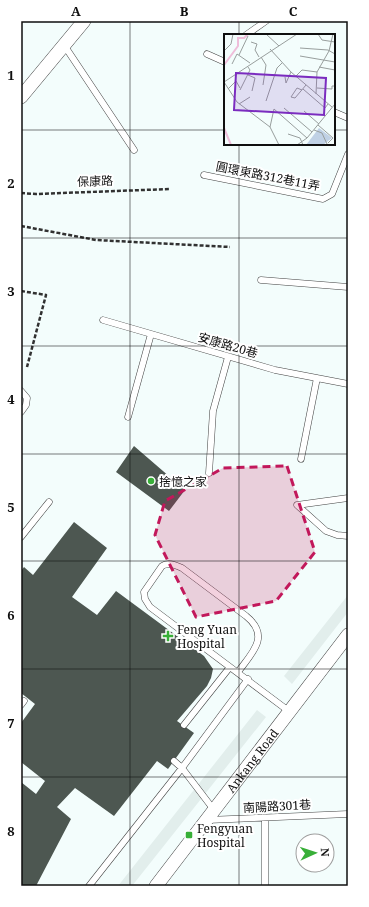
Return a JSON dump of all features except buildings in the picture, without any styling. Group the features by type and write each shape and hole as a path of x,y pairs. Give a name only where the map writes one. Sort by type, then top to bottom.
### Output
{"street":[{"path":"22,94 64,45 79,23"},
{"name":"Ankang Road","path":"156,886 348,635"}],"lane":[{"path":"247,34 266,21"},
{"path":"64,45 134,150"},
{"path":"207,54 224,62"},
{"path":"335,112 348,118"},
{"name":"圓環東路312巷11弄","path":"204,175 322,199 332,194 348,154"},
{"path":"261,280 348,287"},
{"name":"安康路20巷","path":"103,320 275,370 348,384"},
{"path":"128,417 151,334"},
{"path":"209,474 214,411 228,357"},
{"path":"301,459 317,378"},
{"path":"21,412 26,404 27,398 22,392"},
{"path":"348,498 297,505 326,531 337,535 348,536"},
{"path":"21,537 49,502"},
{"path":"238,672 257,646 259,638 254,623 182,568 173,564 166,564 162,566 144,592 145,599 150,607 290,712"},
{"path":"184,725 230,666"},
{"path":"89,886 182,768 248,679"},
{"path":"174,760 182,768 211,815"},
{"name":"南陽路301巷","path":"211,815 265,818 348,814"},
{"path":"265,818 266,886"}],"path":[{"name":"保康路","path":"21,192 36,194 170,189"},
{"path":"21,226 96,240 230,247"},
{"path":"21,291 46,295 27,367"}],"highlighted area":[{"path":"287,466 315,552 276,601 196,617 155,535 165,501 223,468"}],"shaded area":[{"path":"348,595 348,612 292,684 284,676"},
{"path":"257,710 266,717 132,886 118,886"}],"place":[{"name":"捨憶之家","path":"151,481"},
{"name":"Feng Yuan Hospital","path":"168,636"},
{"name":"Fengyuan Hospital","path":"189,835"}]}
